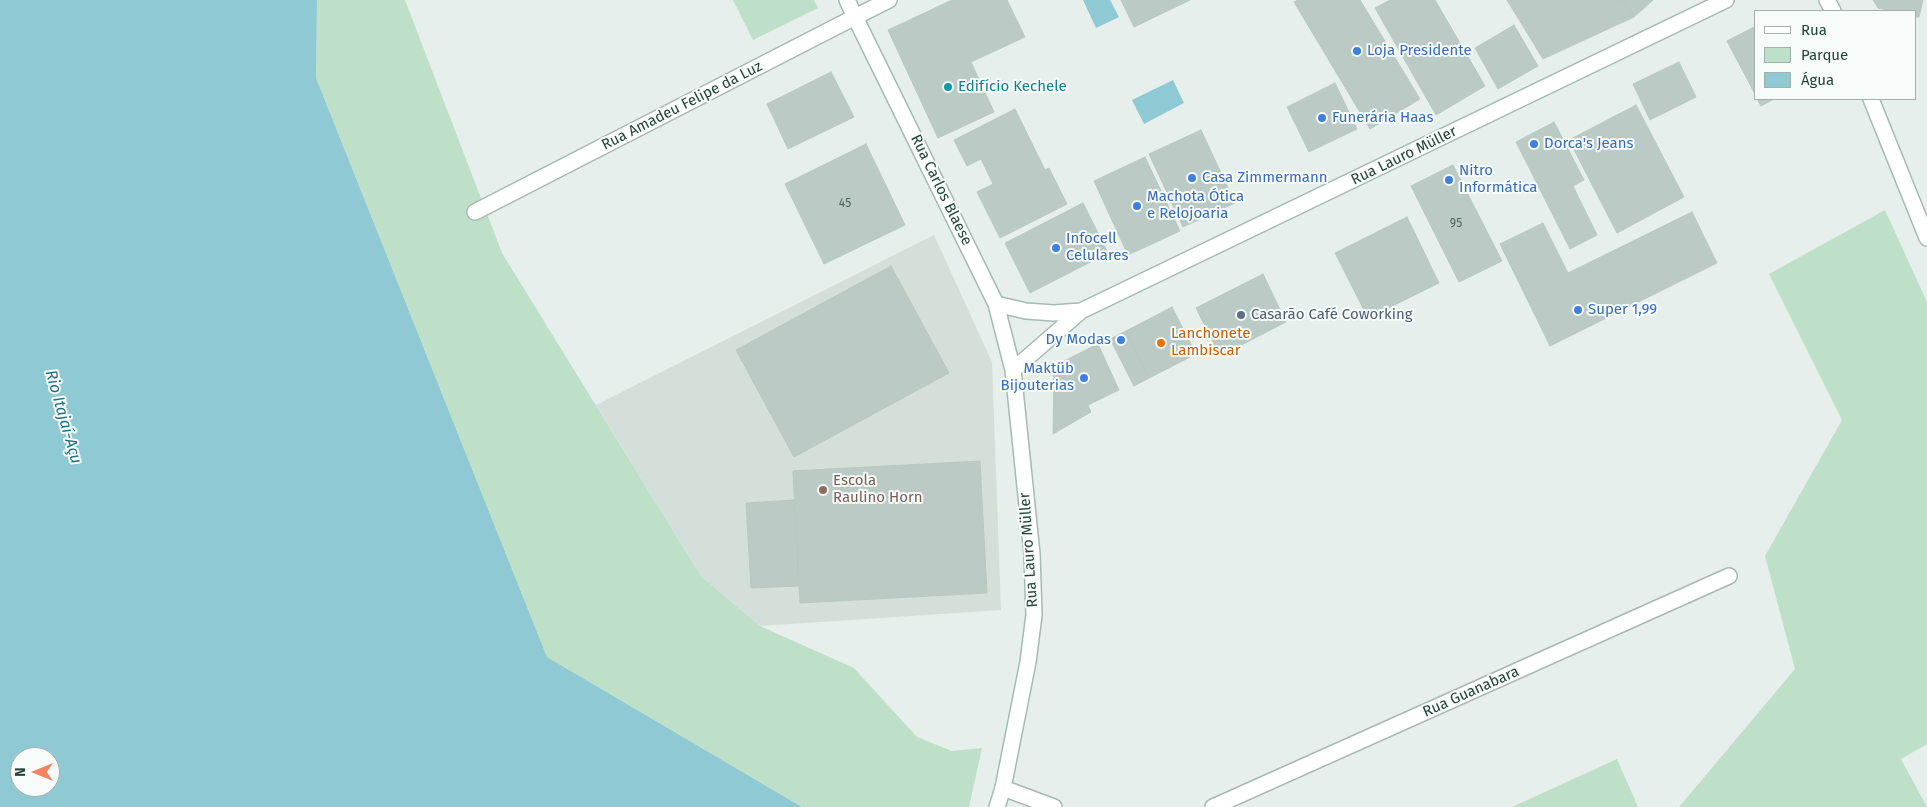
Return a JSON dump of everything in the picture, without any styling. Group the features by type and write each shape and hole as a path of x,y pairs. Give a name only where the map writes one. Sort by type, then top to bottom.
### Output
{"main road":[{"name":"Rua Carlos Blaese","path":"847,0 996,304"},
{"name":"Rua Amadeu Felipe da Luz","path":"475,212 889,0"},
{"name":"Rua Lauro Müller","path":"1013,370 1081,311 1726,0"},
{"path":"1871,100 1927,238"},
{"name":"Rua Lauro Müller","path":"996,304 1013,370 1032,554 1034,615 1028,662 1003,788 997,807"},
{"path":"996,304 1026,311 1054,313 1081,311"},
{"name":"Rua Guanabara","path":"1213,807 1729,576"},
{"path":"1003,788 1054,807"}],"shaded area":[{"name":"Escola Raulino Horn","path":"934,235 992,362 1001,610 760,626 701,576 596,405"}],"green space":[{"path":"317,0 405,0 502,253 701,576 760,626 854,668 917,737 952,751 982,748 969,807 802,807 547,657 316,78"},
{"path":"733,0 814,0 818,8 753,40"},
{"path":"1885,210 1927,302 1927,744 1901,759 1927,807 1679,807 1795,669 1765,556 1842,420 1769,274"},
{"path":"1617,759 1638,807 1512,807"}],"water":[{"name":"Rio Itajaí-Açu","path":"0,0 317,0 316,78 547,657 802,807 0,807"},
{"path":"1083,0 1110,0 1119,17 1096,28"},
{"path":"1173,80 1184,103 1144,124 1132,100"}],"building":[{"name":"Edifício Kechele","path":"952,0 1007,0 1025,37 971,62 994,112 938,138 888,30"},
{"path":"1121,0 1190,0 1134,27"},
{"name":"Loja Presidente","path":"1298,0 1360,0 1420,99 1370,129 1294,2"},
{"path":"1390,0 1435,0 1485,86 1436,115 1375,8"},
{"path":"1507,0 1623,0 1634,17 1543,59"},
{"path":"1623,0 1653,0 1634,17"},
{"path":"1873,0 1923,0 1919,17 1917,17 1917,10 1887,10 1878,8"},
{"path":"1514,25 1538,66 1498,89 1475,48"},
{"path":"1754,27 1754,92 1727,41"},
{"path":"1679,62 1696,97 1650,120 1633,84"},
{"path":"831,72 854,117 788,149 767,104"},
{"name":"Funerária Haas","path":"1335,83 1357,129 1309,152 1287,107"},
{"path":"1758,100 1772,100 1761,106"},
{"path":"1636,105 1684,197 1617,233 1569,140"},
{"path":"1015,109 1045,170 1049,168 1067,204 1000,238 977,192 993,184 981,159 967,166 954,140"},
{"path":"1554,122 1584,180 1573,186 1597,235 1570,249 1516,142"},
{"name":"Casa Zimmermann","path":"1201,130 1235,203 1183,227 1149,154"},
{"path":"866,144 905,225 824,264 785,184"},
{"name":"Machota Ótica e Relojoaria","path":"1145,157 1180,231 1128,255 1094,181"},
{"path":"1453,165 1502,261 1459,282 1411,186"},
{"name":"Infocell Celulares","path":"1083,203 1108,253 1030,293 1005,243"},
{"name":"Super 1,99","path":"1692,212 1717,263 1550,346 1500,244 1543,223 1568,273"},
{"path":"1407,217 1439,283 1368,318 1335,253"},
{"path":"891,266 949,373 794,457 736,350"},
{"name":"Casarão Café Coworking","path":"1263,274 1286,322 1220,356 1196,308"},
{"name":"Lanchonete Lambiscar","path":"1172,307 1196,354 1149,378 1126,331"},
{"path":"1126,331 1149,378 1134,386 1110,339"},
{"name":"Maktüb Bijouterias","path":"1098,344 1119,390 1088,405 1091,412 1053,434 1054,366"},
{"path":"980,461 987,593 800,603 793,471"},
{"path":"794,500 799,586 751,588 746,503"}],"place":[{"name":"Loja Presidente","path":"1357,51"},
{"name":"Edifício Kechele","path":"948,87"},
{"name":"Funerária Haas","path":"1322,118"},
{"name":"Dorca's Jeans","path":"1534,144"},
{"name":"Casa Zimmermann","path":"1192,178"},
{"name":"Nitro Informática","path":"1449,180"},
{"name":"Machota Ótica e Relojoaria","path":"1137,206"},
{"name":"Infocell Celulares","path":"1056,248"},
{"name":"Super 1,99","path":"1578,310"},
{"name":"Casarão Café Coworking","path":"1241,315"},
{"name":"Dy Modas","path":"1121,340"},
{"name":"Lanchonete Lambiscar","path":"1161,343"},
{"name":"Maktüb Bijouterias","path":"1084,378"},
{"name":"Escola Raulino Horn","path":"823,490"}]}
